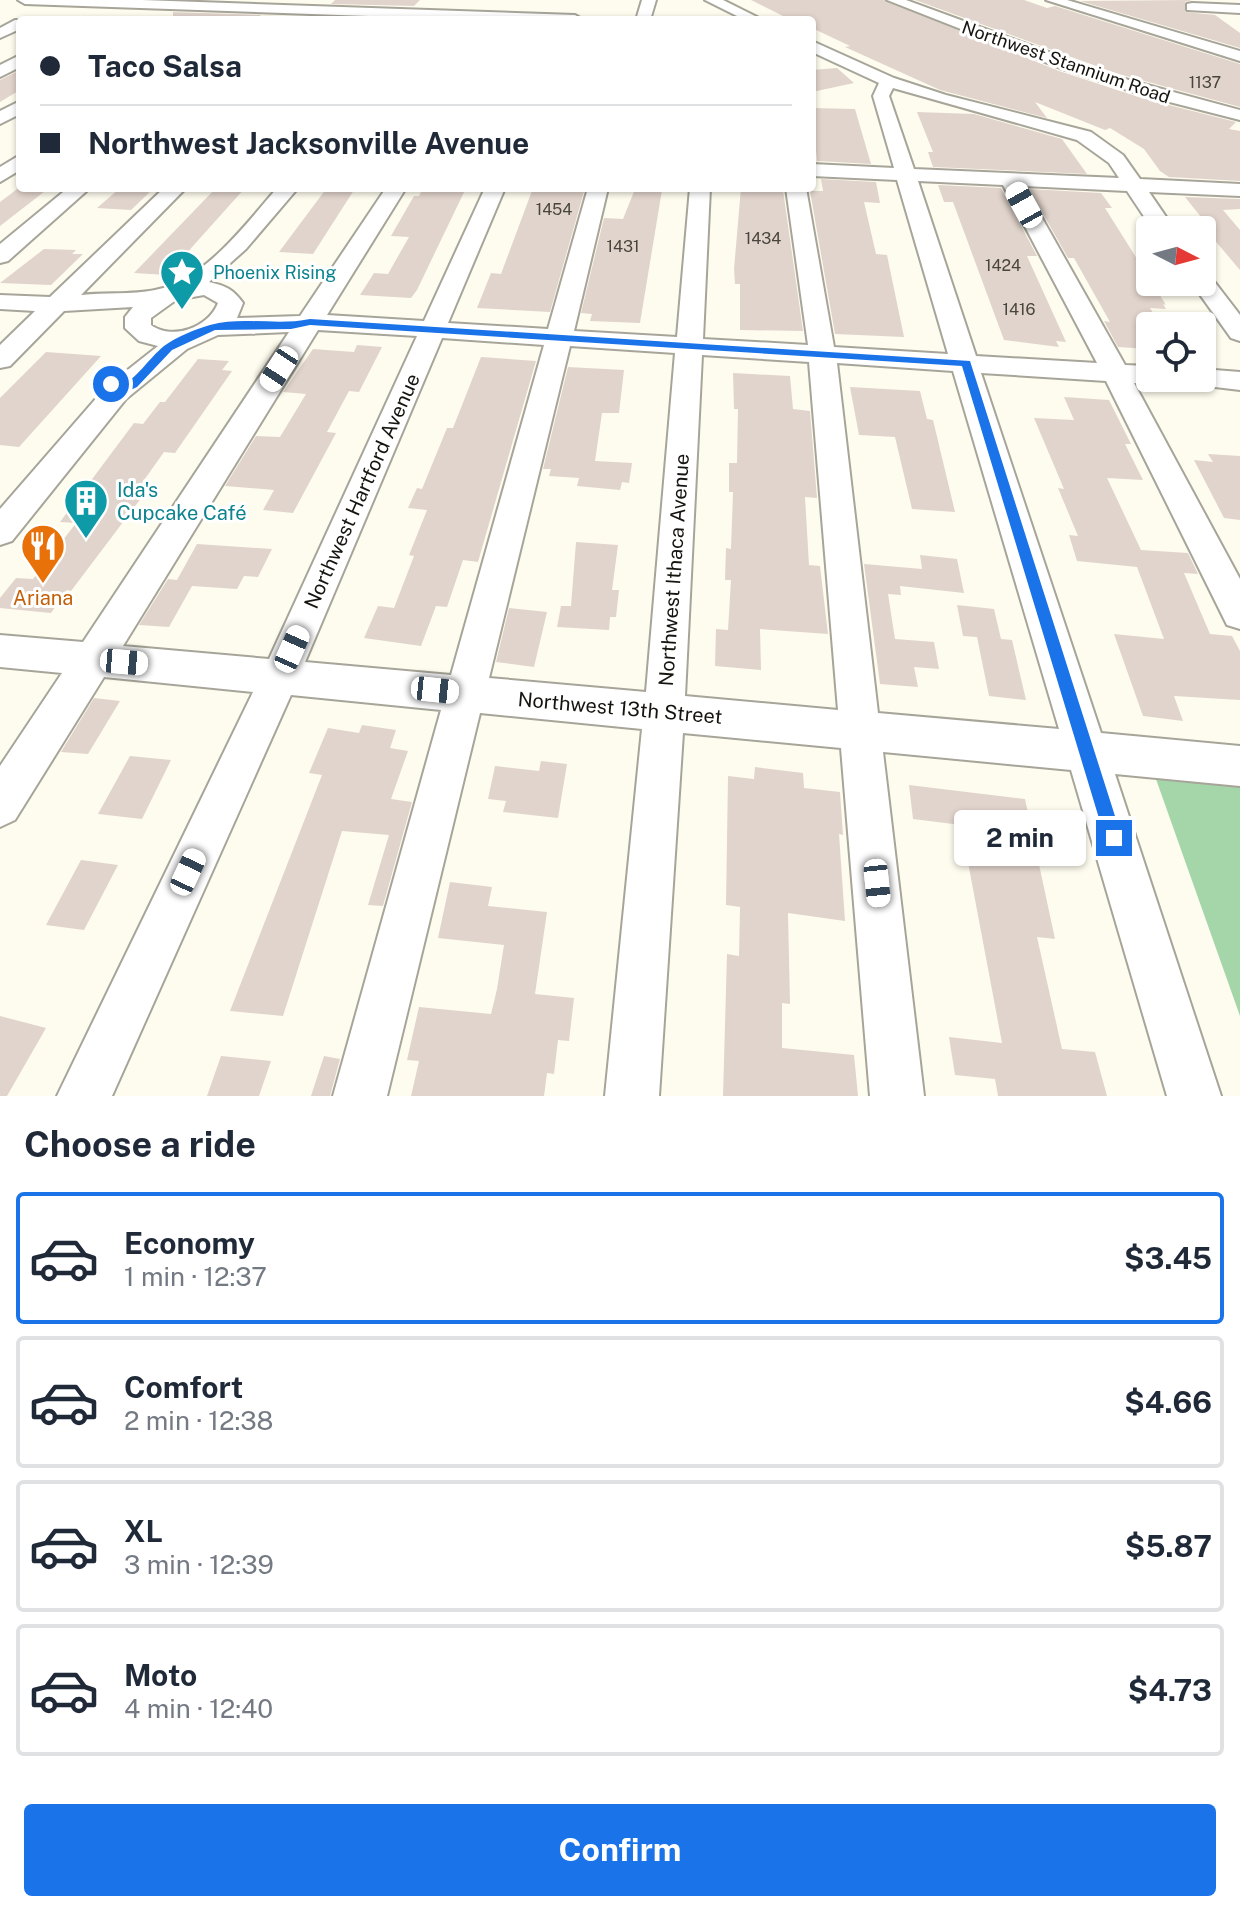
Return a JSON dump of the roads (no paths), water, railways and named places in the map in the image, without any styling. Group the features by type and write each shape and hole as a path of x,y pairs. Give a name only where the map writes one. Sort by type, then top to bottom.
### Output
{"street":[{"path":"25,0 306,5 357,16 373,0"},
{"path":"433,16 446,0"},
{"path":"713,0 747,16"},
{"name":"Northwest Stannium Road","path":"899,0 1107,80 1159,97 1240,115"},
{"path":"1053,0 1240,56"},
{"path":"34,16 64,1"},
{"path":"98,16 123,2"},
{"path":"161,16 182,3"},
{"path":"224,16 242,4"},
{"path":"1190,7 1240,9"},
{"path":"816,48 888,81 940,99 1084,136 1116,159 1154,216"},
{"path":"888,81 881,96 1194,1096"},
{"path":"3,128 16,111"},
{"path":"816,170 1240,190"},
{"path":"1010,179 1115,372 1240,614"},
{"path":"0,256 75,192"},
{"path":"0,360 62,306 172,192"},
{"path":"116,393 111,384 141,345 144,308 201,279 252,231 285,192"},
{"path":"0,805 393,192"},
{"name":"Northwest Hartford Avenue","path":"84,1096 280,676 493,192"},
{"path":"360,1096 597,192"},
{"name":"Northwest Ithaca Avenue","path":"632,1096 664,711 700,192"},
{"path":"797,192 822,353 897,1096"},
{"path":"0,532 116,393 133,385 169,347 227,315 227,298 221,283 251,243 252,231"},
{"path":"0,302 62,306 84,301 137,302 204,288 251,311 297,316 310,322"},
{"path":"1213,296 1240,333"},
{"path":"62,306 140,328 162,339 232,324 291,326 310,322 1136,374"},
{"path":"1216,379 1240,381"},
{"name":"Northwest 13th Street","path":"0,651 1240,766"}],"place":[{"name":"Phoenix Rising","path":"182,311"},
{"name":"Ida's Cupcake Café","path":"86,540"},
{"name":"Ariana","path":"43,585"}]}
